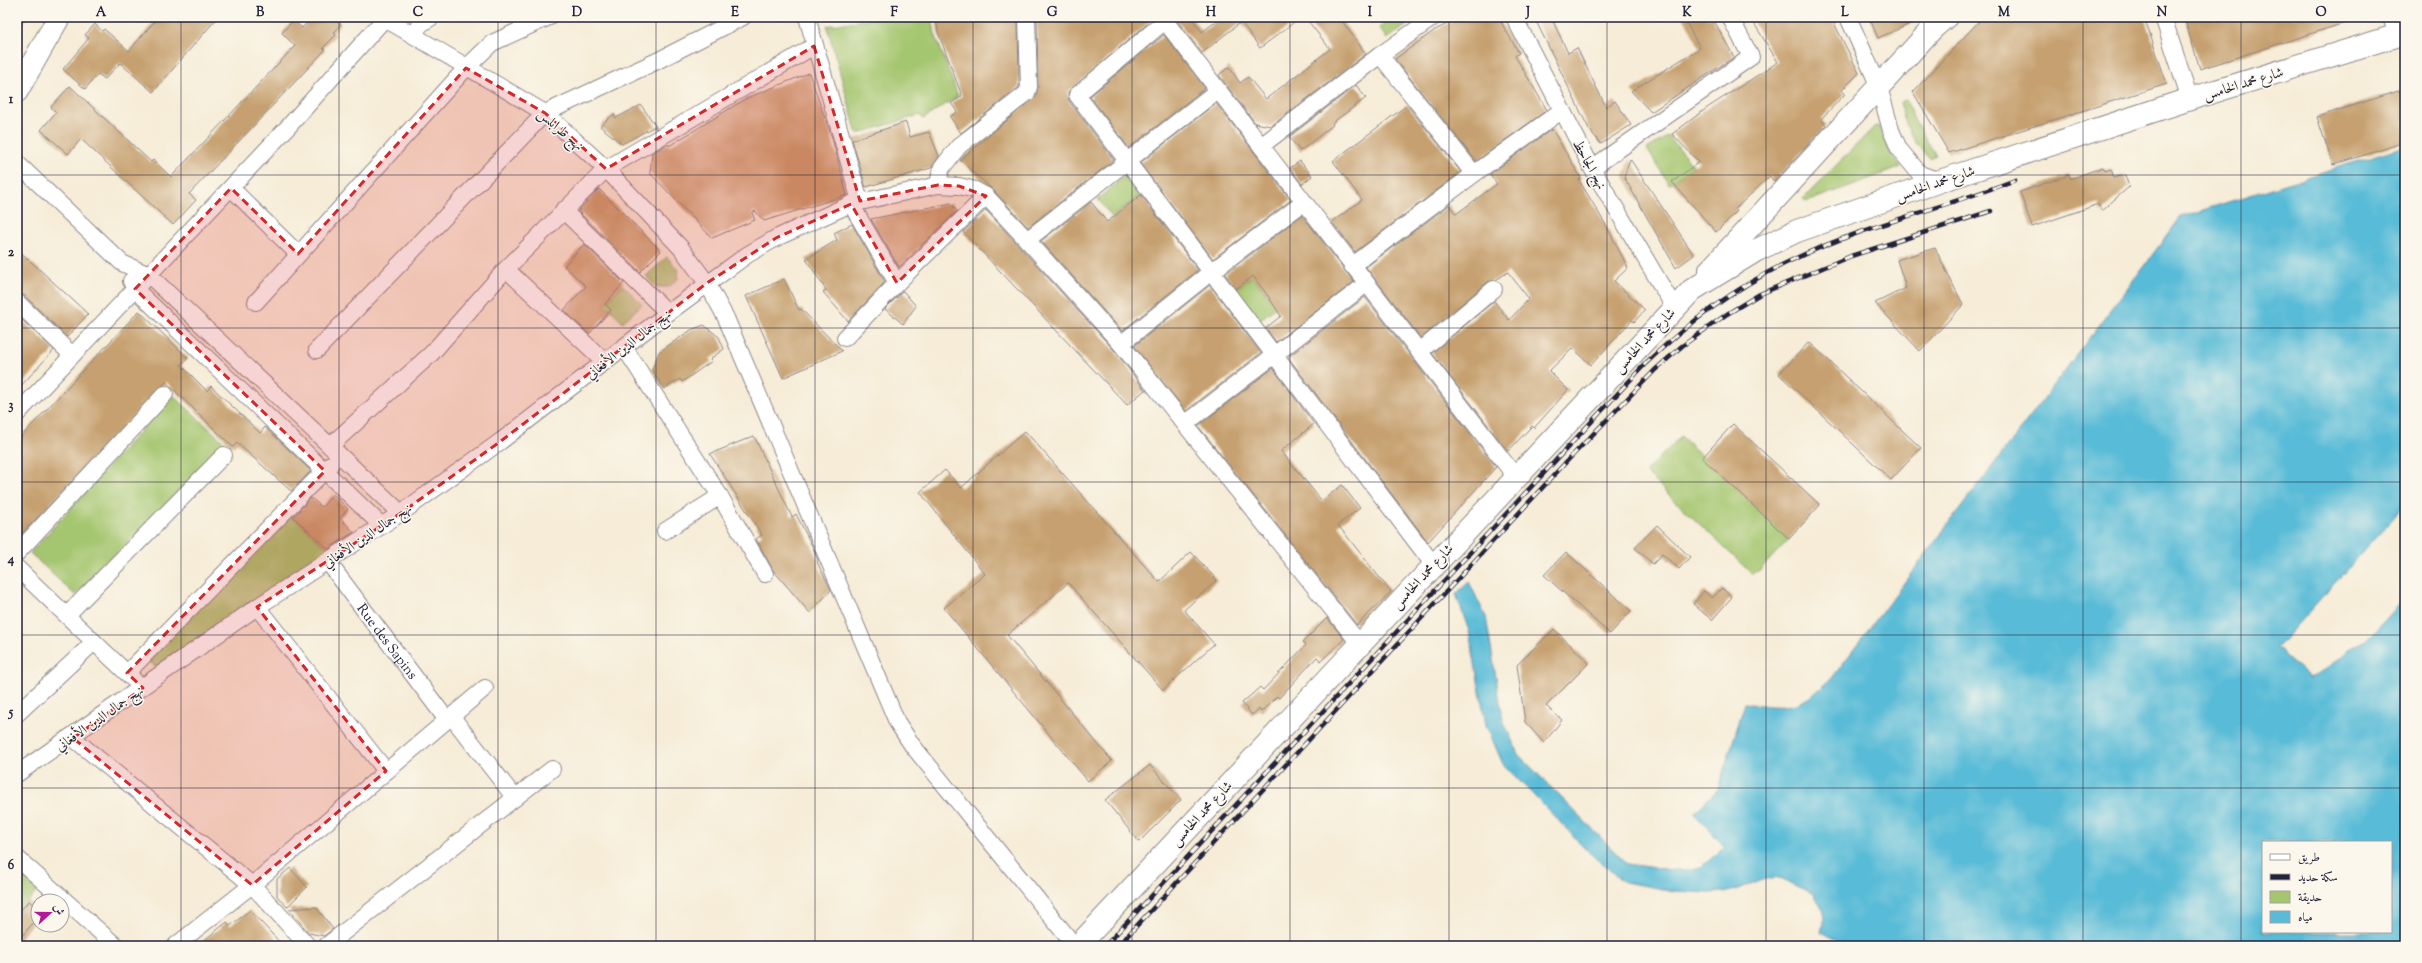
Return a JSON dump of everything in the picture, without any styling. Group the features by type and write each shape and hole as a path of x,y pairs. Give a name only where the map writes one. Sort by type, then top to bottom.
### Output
{"main road":[{"path":"17,91 59,17"},
{"path":"1692,290 1879,87 1946,17"},
{"name":"شارع محمد الخامس","path":"1076,946 1515,476 1674,307 1692,290 1757,250 1797,231 1940,181 2190,99 2398,28"}],"street":[{"path":"413,35 421,24 432,17"},
{"path":"256,302 466,68 492,43 549,17"},
{"path":"317,350 545,113 657,61 743,17"},
{"path":"806,17 855,203 897,283"},
{"path":"938,185 941,169 960,146 1027,93 1029,87 1027,17"},
{"path":"1261,146 1380,55 1434,17"},
{"name":"نهج الجاحظ","path":"1514,17 1561,112 1592,168 1674,307"},
{"path":"1592,168 1751,57 1730,17"},
{"path":"1848,17 1879,87 1891,130 1899,148 1920,174 1940,181"},
{"path":"2163,17 2190,99"},
{"path":"17,414 230,188 384,18"},
{"name":"نهج طرابلس","path":"384,18 466,68 545,113 606,169 681,248 707,283 726,318 897,722 912,745 1076,946"},
{"path":"1434,564 1126,162 1077,95 1164,19 1303,203 1515,476"},
{"path":"127,673 325,471 335,451 431,354 506,269 563,210 606,169 814,46"},
{"path":"1380,55 1474,174"},
{"path":"1027,240 1218,90"},
{"path":"1352,266 1474,174 1561,112"},
{"path":"17,163 122,263 149,275 401,513"},
{"name":"نهج جمال الدين الأفغاني","path":"17,774 73,738 257,607 401,513 605,362 707,283 747,255 776,238 855,203 938,185 959,186 975,190 986,196"},
{"path":"230,188 298,254"},
{"path":"845,338 897,283 986,196 1121,344 1359,643"},
{"path":"1121,344 1211,272 1303,203"},
{"path":"563,210 668,313"},
{"path":"122,263 135,290 382,526"},
{"path":"506,269 605,362"},
{"path":"1185,424 1275,356 1366,284"},
{"path":"1419,352 1494,289"},
{"path":"17,302 72,355"},
{"path":"624,347 720,496 765,574"},
{"path":"17,554 165,394"},
{"path":"67,615 224,455"},
{"path":"665,530 720,496"},
{"name":"Rue des Sapins","path":"328,562 450,718 515,798"},
{"path":"17,568 143,688"},
{"path":"257,607 386,771"},
{"path":"17,714 94,642"},
{"path":"175,946 252,885 485,688"},
{"path":"73,738 252,885 308,946"},
{"path":"326,946 552,769"},
{"path":"17,858 116,946"}],"highlighted area":[{"path":"814,46 860,201 938,185 959,186 986,196 897,283 851,204 776,238 707,283 501,441 401,513 257,607 386,771 252,885 73,738 143,688 127,673 325,471 135,289 231,188 298,254 466,68 545,113 606,169"}],"green space":[{"path":"17,17 26,17 17,35"},
{"path":"881,17 932,17 935,34 958,96 923,119 920,115 857,134 827,26"},
{"path":"1394,17 1419,17 1387,39 1379,28"},
{"path":"1906,100 1914,120 1936,155 1931,159 1919,147 1907,126 1900,102"},
{"path":"1875,126 1879,126 1890,153 1901,167 1806,202 1803,199"},
{"path":"1668,136 1694,166 1669,184 1647,149"},
{"path":"1125,176 1141,195 1112,217 1098,199"},
{"path":"667,257 678,270 678,279 669,287 656,287 646,276"},
{"path":"1253,276 1276,307 1257,322 1233,291"},
{"path":"623,285 642,304 623,322 605,304"},
{"path":"173,395 226,444 75,595 30,553"},
{"path":"1681,436 1789,539 1760,570 1752,574 1645,472"},
{"path":"289,513 329,550 155,667 148,659"},
{"path":"17,870 40,888 36,893 30,893 30,899 17,914"}],"water":[{"path":"2405,146 2405,505 2276,648 2310,679 2342,657 2351,647 2366,640 2405,597 2405,946 1835,946 1837,941 1821,931 1824,918 1822,908 1814,894 1776,877 1732,891 1709,893 1674,891 1624,882 1593,856 1503,764 1486,725 1469,631 1456,594 1469,582 1486,617 1503,720 1518,754 1627,864 1671,870 1686,870 1701,867 1725,847 1694,813 1718,789 1745,703 1773,706 1793,705 1802,702 1811,696 1832,678 2181,217"}],"building":[{"path":"158,17 218,17 153,92 120,63 105,79 98,74 85,89 63,69 89,38 85,35 95,24 102,31 104,29 129,51"},
{"path":"312,17 333,17 341,24 334,33 336,35 323,48 325,50 189,194 196,200 173,225 81,139 68,154 41,130 56,112 51,107 70,86 151,162 153,160 171,177 295,46 282,33 293,20 302,28"},
{"path":"936,17 1018,18 1019,87 961,133 950,117 957,112 951,103 962,96 938,32"},
{"path":"1037,17 1153,17 1153,19 1068,92 1069,101 1114,160 1028,227 993,190 960,160 1036,96 1038,87"},
{"path":"1174,17 1191,17 1202,32 1222,17 1301,17 1260,48 1241,22 1202,53"},
{"path":"1305,17 1339,17 1366,54 1271,126 1255,123 1219,75 1229,67 1240,83 1248,77 1266,99 1330,49"},
{"path":"1461,17 1498,17 1519,53 1515,56 1547,110 1476,161 1395,59 1435,30"},
{"path":"1534,17 1551,17 1568,53 1577,48 1606,107 1615,101 1631,125 1601,144 1589,129"},
{"path":"1683,17 1712,17 1734,57 1651,112 1631,91 1700,48"},
{"path":"1750,17 1831,17 1859,73 1842,90 1845,94 1821,119 1826,125 1774,182 1770,176 1735,209 1737,211 1716,232 1672,182 1699,162 1672,134 1707,108 1778,62"},
{"path":"1869,17 1926,17 1878,38"},
{"path":"1983,17 2144,17 2167,84 1949,153 1913,92"},
{"path":"2184,17 2354,17 2354,20 2200,69"},
{"path":"1164,35 1205,88 1129,148 1090,96"},
{"path":"809,73 832,138 847,195 764,221 755,211 752,213 755,220 712,238 650,173 652,153 668,144 669,146 747,98"},
{"path":"1356,85 1366,98 1332,123 1333,125 1300,151 1289,137"},
{"path":"2405,89 2405,142 2333,165 2317,117"},
{"path":"1216,103 1291,200 1213,259 1140,163"},
{"path":"641,105 657,128 655,129 655,126 622,144 600,126 614,114 616,118"},
{"path":"1407,105 1461,172 1355,252 1332,222 1362,200 1333,161"},
{"path":"906,122 910,137 929,132 939,156 931,168 866,187 852,140"},
{"path":"1552,129 1581,178 1579,180 1607,227 1628,268 1614,281 1645,310 1634,322 1632,320 1591,365 1573,348 1549,371 1568,390 1534,428 1532,426 1508,451 1432,353 1494,301 1509,320 1529,299 1508,272 1496,280 1488,282 1421,338 1366,267 1449,205 1456,214 1497,184 1490,174"},
{"path":"1630,159 1694,255 1676,268 1624,177"},
{"path":"1300,161 1312,176 1302,184 1290,168"},
{"path":"2103,167 2105,171 2111,169 2114,178 2125,175 2129,187 2101,211 2099,204 2032,227 2020,192 2069,175 2070,179"},
{"path":"599,189 661,251 640,272 578,211"},
{"path":"1141,195 1198,270 1122,331 1041,241 1091,202 1107,222"},
{"path":"951,203 957,211 899,267 871,219"},
{"path":"986,210 1114,350 1145,390 1127,405 963,232"},
{"path":"1302,215 1354,282 1276,342 1266,328 1281,316 1253,276 1236,289 1225,274"},
{"path":"852,224 885,282 848,321 823,292 826,290 806,259 837,240 834,233"},
{"path":"584,244 624,283 605,304 611,310 589,334 564,310 586,286 564,266"},
{"path":"1935,248 1963,305 1920,351 1875,303 1906,288 1897,260"},
{"path":"17,249 88,314 67,337 24,295 17,293"},
{"path":"784,279 799,310 801,309 842,351 783,378 746,296"},
{"path":"1210,285 1261,353 1186,411 1134,346"},
{"path":"903,291 916,306 903,324 885,309"},
{"path":"1365,297 1496,467 1428,542 1288,357"},
{"path":"139,311 188,358 181,365 207,391 211,386 260,433 265,427 311,471 291,491 237,443 233,447 166,382 17,539 17,441"},
{"path":"17,315 54,350 17,390"},
{"path":"704,325 719,337 724,349 710,359 712,361 682,382 680,379 664,389 652,370 659,352 691,330"},
{"path":"1809,342 1921,448 1891,480 1779,374"},
{"path":"1273,368 1314,424 1281,451 1322,501 1342,485 1360,508 1338,525 1391,592 1357,625 1198,426"},
{"path":"1733,424 1820,505 1789,539 1702,458"},
{"path":"1025,431 1159,582 1191,552 1217,580 1184,610 1214,644 1163,690 1068,583 1007,635 1112,761 1088,781 944,608 985,574 920,492 945,470 961,488"},
{"path":"754,436 792,517 796,514 813,548 818,561 817,562 831,590 810,613 773,570 756,539 762,535 710,454"},
{"path":"333,494 348,509 340,518 354,532 328,549 293,517 311,498 322,507"},
{"path":"1657,525 1690,557 1679,569 1662,554 1653,564 1635,548"},
{"path":"1566,552 1631,611 1610,634 1544,575"},
{"path":"1722,588 1732,597 1712,620 1693,604 1704,591 1712,598"},
{"path":"1327,618 1344,639 1321,661 1317,657 1279,698 1277,696 1261,712 1259,709 1252,715 1242,703 1260,687 1263,690 1306,645 1303,642"},
{"path":"1554,629 1589,663 1546,706 1562,720 1544,743 1525,722 1517,665"},
{"path":"1150,765 1181,800 1139,842 1105,800"},
{"path":"290,868 307,887 287,907 277,896 277,879"},
{"path":"29,901 30,902 30,927 17,942 17,914"},
{"path":"316,907 333,929 324,936 309,933 289,909"},
{"path":"250,910 283,946 197,946 227,922 230,926"}],"railway":[{"path":"1105,946 1646,363 1679,333 1732,294 1790,261 1845,238 2015,180"},
{"path":"1118,946 1568,460 1655,370 1682,346 1727,314 1760,294 1851,256 1991,211"}]}
